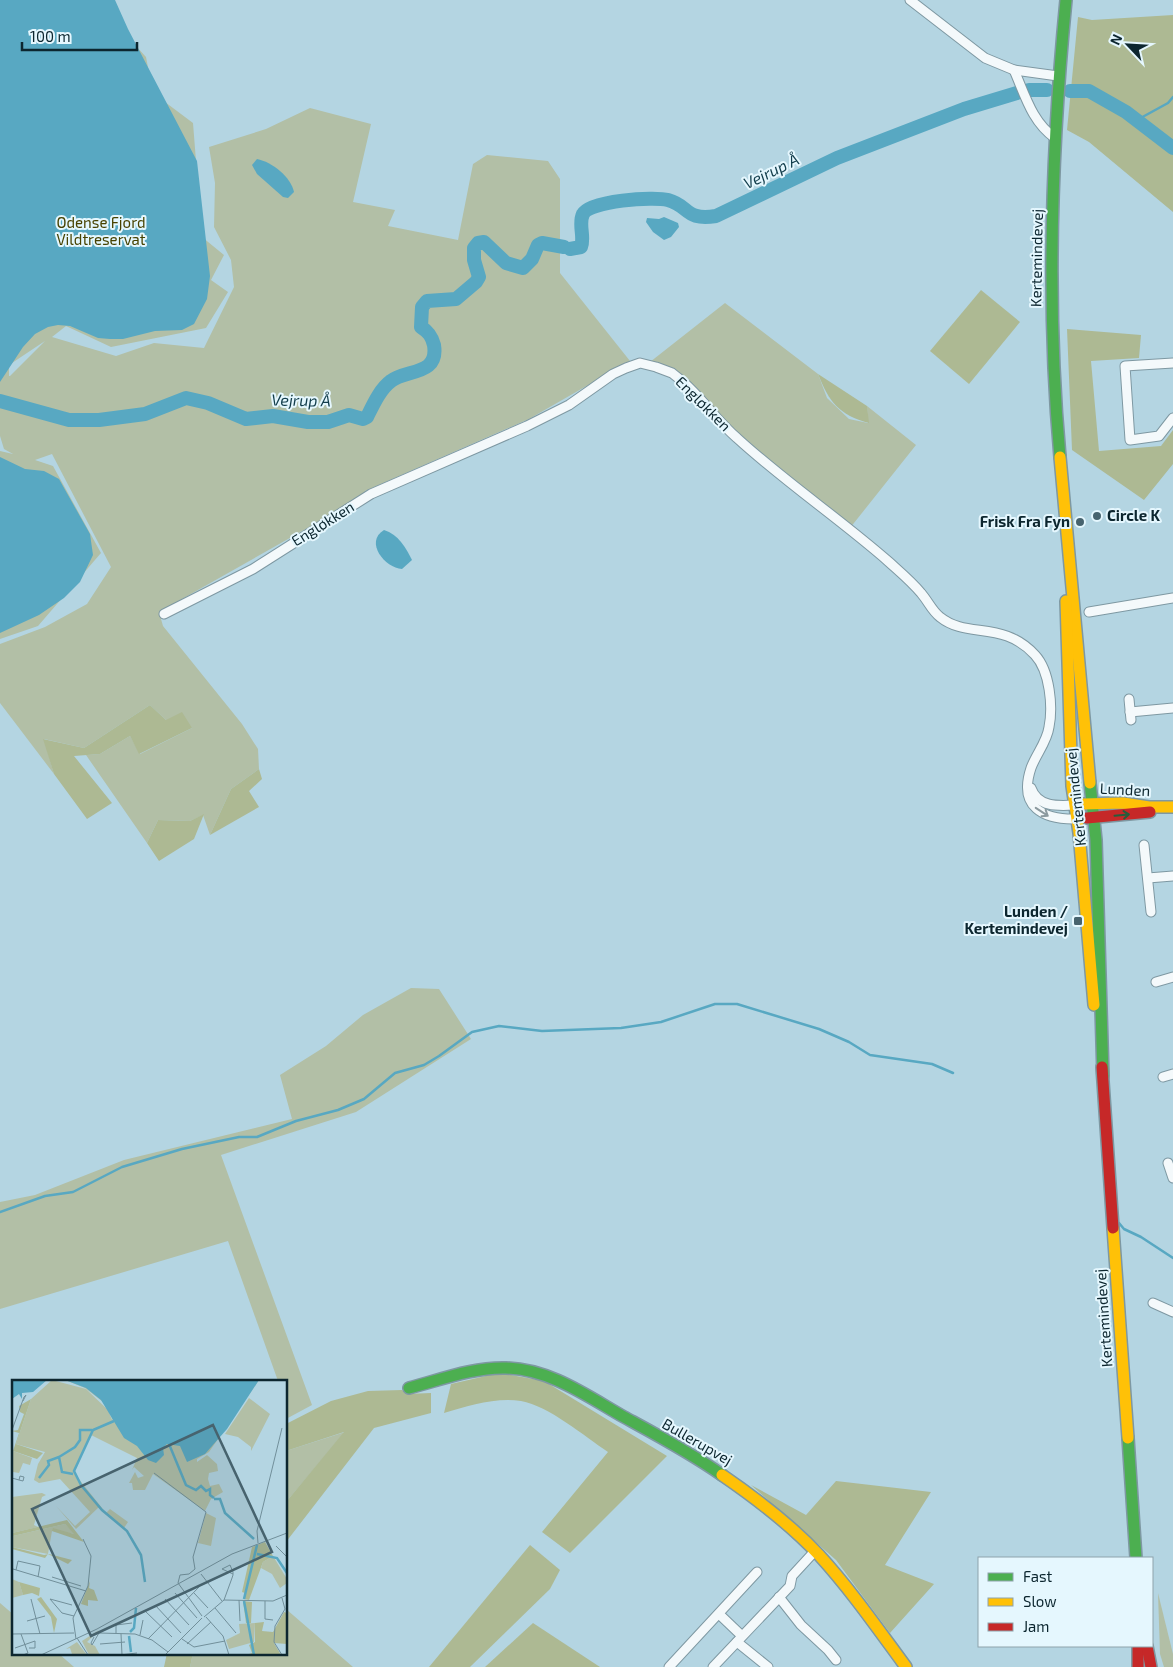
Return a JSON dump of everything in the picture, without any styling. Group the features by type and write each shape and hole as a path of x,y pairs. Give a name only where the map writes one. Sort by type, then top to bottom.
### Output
{"main road":[{"name":"Kertemindevej","path":"1066,0 1058,76 1055,138 1051,313 1064,516 1072,786 1084,804 1086,818 1136,1557"},
{"name":"Kertemindevej","path":"1064,516 1079,654 1084,804 1095,934 1101,971 1103,1076"},
{"name":"Lunden","path":"1084,804 1123,803 1149,807 1173,807"},
{"name":"Lunden","path":"1086,818 1164,811 1173,807"},
{"name":"Bullerupvej","path":"409,1388 492,1367 522,1368 550,1376 726,1476 782,1520 815,1551 845,1585 906,1667"},
{"path":"1138,1647 1138,1667"},
{"path":"1147,1647 1151,1667"}],"street":[{"path":"910,0 985,58 1014,70 1058,76"},
{"path":"1014,70 1036,120 1055,138"},
{"name":"Engløkken","path":"164,614 253,569 371,494 527,426 569,405 613,374 640,363 672,373 682,381 735,437 908,580 938,616 948,622 1010,635 1023,642 1039,658 1048,687 1050,726 1047,738 1032,767 1028,780"},
{"path":"1173,363 1125,366 1130,440 1159,436 1173,418"},
{"path":"1089,612 1173,598"},
{"path":"1128,699 1130,716 1173,708"},
{"path":"1028,780 1032,792 1044,803 1054,806 1084,804"},
{"path":"1028,780 1030,801 1040,812 1054,818 1086,818"},
{"path":"1144,845 1151,912"},
{"path":"1148,878 1173,876"},
{"path":"1156,982 1173,976"},
{"path":"1163,1077 1173,1074"},
{"path":"1168,1163 1172,1174"},
{"path":"1153,1303 1173,1312"},
{"path":"713,1667 790,1586 792,1576 815,1551"},
{"path":"669,1667 757,1572"},
{"path":"780,1597 801,1625 836,1660"},
{"path":"719,1614 740,1639 768,1667"}],"green space":[{"path":"0,0 106,13 146,57 153,93 193,123 202,237 224,255 211,280 228,292 206,328 111,347 66,326 52,337 116,356 154,343 204,348 234,287 231,260 214,227 215,183 209,147 266,129 310,108 371,124 353,202 395,210 388,226 458,240 473,164 487,155 548,161 560,179 560,273 630,361 529,419 365,491 366,495 159,612 163,626 242,724 258,749 259,769 231,789 210,835 203,815 190,821 158,820 147,843 86,755 100,754 130,736 140,754 192,728 166,720 150,705 84,748 44,739 54,774 0,703 0,644 45,627 87,604 111,567 52,454 35,460 53,466 101,553 38,626 0,639 0,451 13,454 4,449 0,436","holes":["45,341 10,376 9,365"]},
{"path":"1173,15 1173,212 1089,142 1067,130 1078,17 1092,20"},
{"path":"981,290 1020,322 969,384 930,351"},
{"path":"725,303 818,374 827,398 849,419 868,423 867,406 916,445 850,528 783,476 745,443 691,384 665,367 650,362"},
{"path":"1067,329 1141,335 1139,358 1091,361 1099,451 1161,446 1173,430 1173,464 1144,500 1072,450"},
{"path":"818,374 867,406 869,423 850,416 836,406 826,392"},
{"path":"150,705 166,720 182,712 192,728 139,754 130,736 100,754 74,756 112,803 87,819 54,774 43,739 84,748"},
{"path":"259,769 262,779 249,791 259,807 210,835 231,789"},
{"path":"204,814 194,839 159,861 147,843 158,820 190,821"},
{"path":"411,988 439,989 471,1039 356,1112 221,1155 312,1405 288,1418 288,1380 278,1380 228,1241 0,1309 0,1202 35,1195 124,1160 292,1119 280,1075 326,1046 363,1015"},
{"path":"499,1373 544,1381 667,1456 570,1553 542,1532 608,1452 555,1415 521,1401 492,1401 444,1413 451,1384"},
{"path":"402,1390 406,1394 431,1393 431,1413 374,1428 288,1539 288,1500 344,1432 288,1450 288,1423 331,1401 368,1391"},
{"path":"345,1432 288,1500 288,1450"},
{"path":"836,1481 931,1492 885,1565 934,1584 890,1633 836,1560 751,1485 806,1515"},
{"path":"530,1545 560,1570 550,1589 470,1667 429,1667"},
{"path":"1158,1593 1173,1654 1173,1667 1164,1667 1160,1654"},
{"path":"0,1603 12,1613 12,1654 59,1654 74,1667 0,1667"},
{"path":"288,1611 353,1667 190,1667 193,1654 288,1654"},
{"path":"533,1623 600,1667 485,1667"},
{"path":"167,1654 193,1654 190,1667 164,1667"}],"water":[{"name":"Odense Fjord Vildtreservat","path":"0,0 115,0 128,29 197,161 210,276 207,299 194,324 182,330 155,331 123,339 98,338 70,326 58,325 48,327 35,334 23,347 0,382"},
{"path":"257,159 275,167 289,181 294,192 288,198 283,197 257,174 252,165"},
{"path":"664,217 678,223 679,227 671,237 664,240 653,232 646,222 647,218 659,219"},
{"path":"0,457 25,469 44,471 59,479 90,534 93,555 80,582 64,598 39,615 0,633"},
{"path":"384,530 397,538 412,560 402,569 389,564 379,554 376,541 378,535"}],"waterway":[{"name":"Vejrup Å","path":"1029,90 1047,90"},
{"name":"Vejrup Å","path":"1070,91 1089,91 1126,112 1173,148"},
{"name":"Vejrup Å","path":"570,249 581,247 581,222 583,214 597,206 637,199 661,199 675,203 693,215 716,216 837,158 964,109 1017,93"},
{"path":"1137,120 1168,103 1173,97"},
{"name":"Vejrup Å","path":"0,401 69,420 99,420 145,414 186,398 208,403 246,419 273,416 308,422 328,422 349,415 363,419 367,417 374,402 387,384 397,377 427,367 432,362 434,345 430,335 421,327 422,307 427,301 456,299 476,282 479,277 474,260 474,248 478,243 484,242 506,263 523,268 532,259 538,245 542,243 564,247"},
{"path":"0,1212 45,1196 73,1192 122,1167 182,1149 239,1137 257,1137 296,1121 338,1110 364,1099 395,1073 424,1065 472,1032 499,1026 542,1031 621,1028 661,1022 715,1004 737,1004 819,1029 849,1042 870,1055 932,1064 953,1073"},
{"path":"1119,1223 1124,1229 1141,1237 1173,1258"}],"traffic: fast":[{"path":"1060,457 1053,343 1052,228 1057,114 1066,0"},
{"path":"1090,783 1096,840 1103,1076"},
{"path":"409,1388 457,1375 494,1368 538,1373 568,1385 686,1452 722,1475"},
{"path":"1128,1438 1136,1557"}],"traffic: slow":[{"path":"1060,457 1090,783"},
{"path":"1066,601 1072,786 1079,833 1094,1005"},
{"path":"1083,804 1123,803 1149,807 1172,807"},
{"path":"1113,1228 1128,1438"},
{"path":"722,1475 773,1512 819,1555 853,1596 906,1667"}],"traffic: jam":[{"path":"1087,818 1150,812"},
{"path":"1102,1067 1113,1228"},
{"path":"1138,1647 1138,1667"},
{"path":"1147,1647 1151,1667"}],"place":[{"name":"Circle K","path":"1097,516"},
{"name":"Frisk Fra Fyn","path":"1080,522"},
{"name":"Lunden / Kertemindevej","path":"1078,921"}]}
